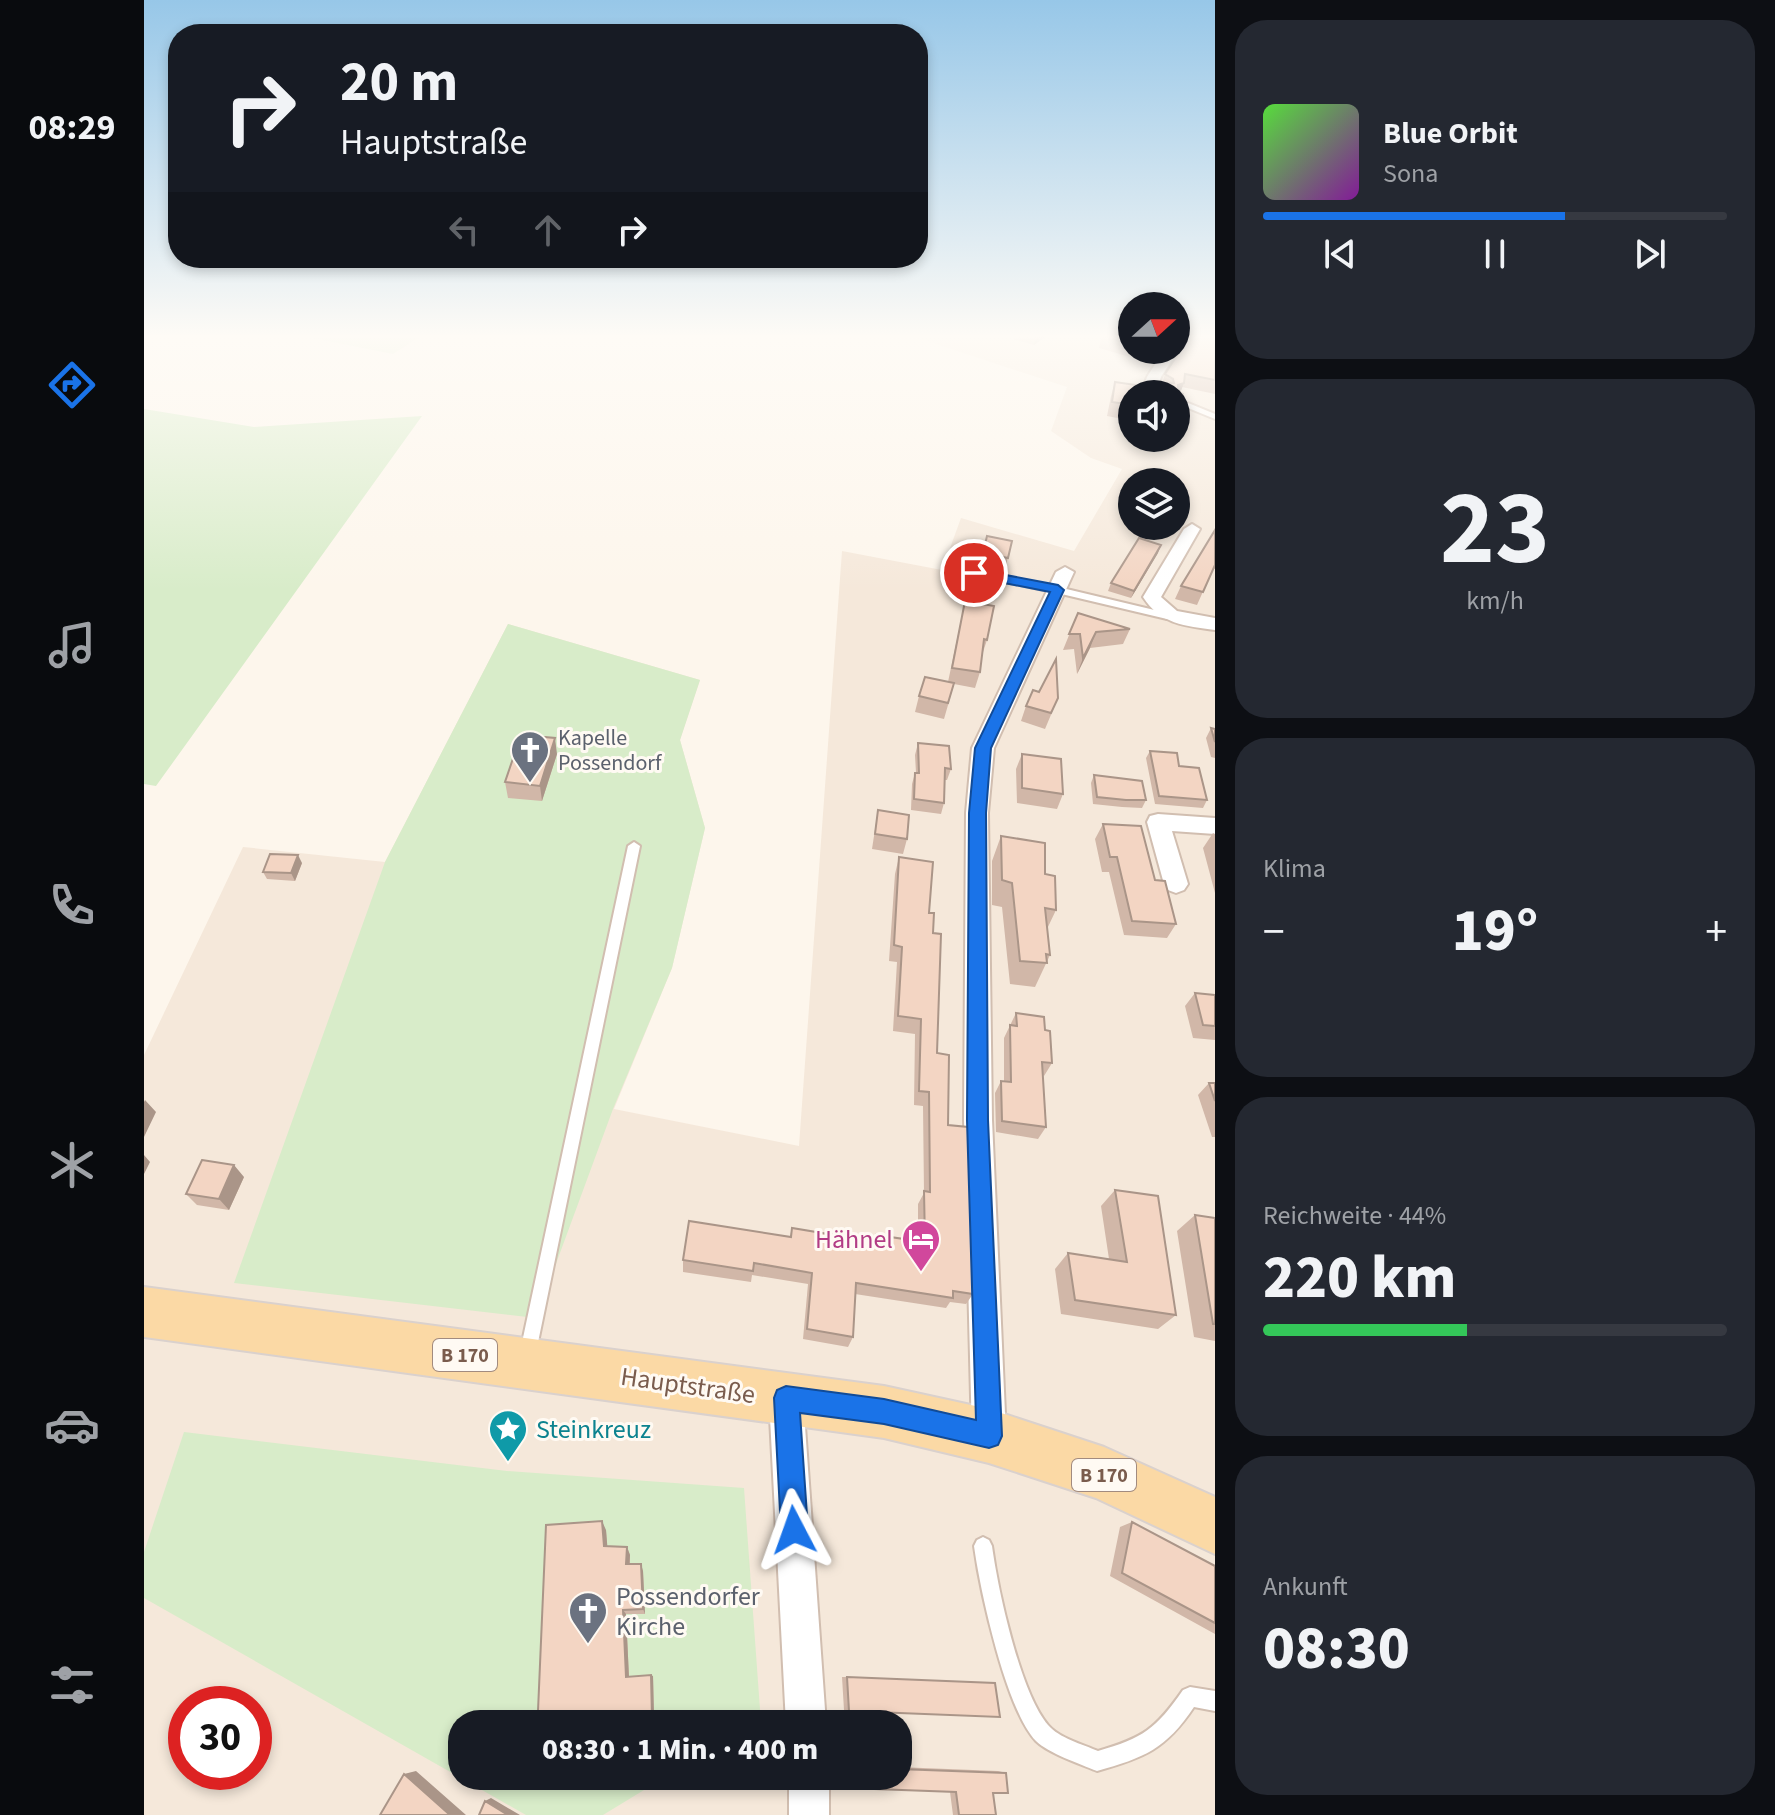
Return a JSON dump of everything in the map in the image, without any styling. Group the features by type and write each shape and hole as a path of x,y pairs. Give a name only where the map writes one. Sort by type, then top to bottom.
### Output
{"main road":[{"name":"Hauptstraße","path":"144,1312 884,1412 989,1436 1104,1474 1215,1526"}],"street":[{"path":"1192,529 1152,597 1167,616 1215,624"},
{"path":"989,1436 978,1120 978,800 983,748 1060,584"},
{"path":"1176,884 1158,822 1215,826"},
{"path":"786,1398 805,1710"},
{"path":"809,1790 809,1815"}],"lane":[{"path":"974,573 1060,584 1167,616"},
{"path":"526,1363 634,846"},
{"path":"983,1546 985,1576 1021,1693 1042,1733 1097,1761 1140,1749 1170,1728 1190,1697 1215,1701"}],"shaded area":[{"path":"1055,421 1118,421 1118,452 1190,452 1190,421 1215,421 1215,1815 144,1815 144,1055 243,847 385,862 508,624 700,680 680,740 705,828 672,968 614,1109 799,1146 842,551 942,570 961,518 1074,551 1118,476 1118,540 1190,540 1190,468 1119,468 1091,458 1051,431"}],"green space":[{"path":"144,421 215,421 254,427 350,421 419,421 156,786 144,784"},
{"path":"508,624 700,680 680,740 705,828 672,968 613,1109 536,1318 234,1283 385,862"},
{"path":"184,1432 507,1471 744,1488 760,1710 448,1710 448,1771 144,1598 144,1552"},
{"path":"482,1790 644,1790 603,1815 526,1815"}],"building":[{"path":"1215,530 1215,565 1203,592 1181,586"},
{"path":"987,536 1012,541 1008,558 983,553"},
{"path":"1138,540 1161,545 1134,591 1111,583"},
{"path":"963,570 985,574 979,595 957,590"},
{"path":"965,601 994,606 987,640 984,639 980,672 952,668"},
{"path":"1078,613 1130,629 1096,632 1083,658 1080,634 1069,634"},
{"path":"1056,659 1058,698 1051,713 1026,706 1033,690 1039,692"},
{"path":"925,677 954,683 948,703 919,696"},
{"path":"521,735 555,738 540,786 505,782"},
{"path":"918,743 949,746 951,769 945,768 944,803 914,799 915,773 919,773"},
{"path":"1150,751 1177,753 1179,766 1199,768 1207,800 1159,796"},
{"path":"1022,754 1061,759 1063,794 1022,788"},
{"path":"1094,775 1142,781 1146,800 1097,797"},
{"path":"878,810 909,815 907,839 875,834"},
{"path":"1103,824 1141,826 1155,880 1165,881 1176,924 1132,921 1117,857 1110,857"},
{"path":"1001,836 1045,843 1045,874 1055,876 1056,910 1045,908 1050,955 1046,954 1047,963 1020,961 1012,883 1002,880"},
{"path":"270,854 298,855 291,873 263,872"},
{"path":"899,857 933,862 929,913 934,913 933,933 941,934 937,1053 949,1055 948,1125 968,1127 973,1294 953,1291 953,1298 856,1283 853,1337 807,1329 812,1273 754,1263 753,1271 683,1260 689,1221 791,1237 792,1228 876,1242 876,1235 925,1242 924,1191 930,1192 929,1092 919,1091 921,1019 898,1016 902,947 894,945"},
{"path":"1195,993 1215,995 1215,1026 1203,1025"},
{"path":"1016,1013 1044,1017 1045,1030 1050,1031 1052,1063 1042,1062 1046,1127 1002,1121 1001,1081 1011,1082 1010,1025 1017,1026"},
{"path":"1209,1083 1215,1083 1215,1101"},
{"path":"202,1160 234,1165 219,1199 186,1194"},
{"path":"1115,1190 1158,1196 1176,1315 1075,1300 1068,1253 1127,1262"},
{"path":"1195,1215 1215,1218 1215,1324 1213,1324"},
{"name":"Possendorfer Kirche","path":"602,1521 604,1546 627,1547 626,1564 641,1564 643,1609 623,1610 626,1677 651,1675 652,1710 538,1710 546,1525"},
{"path":"1132,1522 1215,1566 1215,1623 1122,1573"},
{"path":"847,1677 995,1683 1000,1717 912,1714 912,1710 849,1710"},
{"path":"912,1770 1006,1773 1008,1793 993,1793 996,1815 959,1815 956,1792 902,1790 912,1790"},
{"path":"404,1774 450,1815 380,1815"},
{"path":"485,1801 508,1815 479,1815"}],"place":[{"name":"Kapelle Possendorf","path":"530,784"},
{"name":"Hähnel","path":"921,1273"},
{"name":"Steinkreuz","path":"508,1463"},
{"name":"Possendorfer Kirche","path":"588,1645"}],"route":[{"path":"794,1530 786,1398 884,1412 989,1436 978,1120 977,813 983,748 1058,590 974,573"}]}
